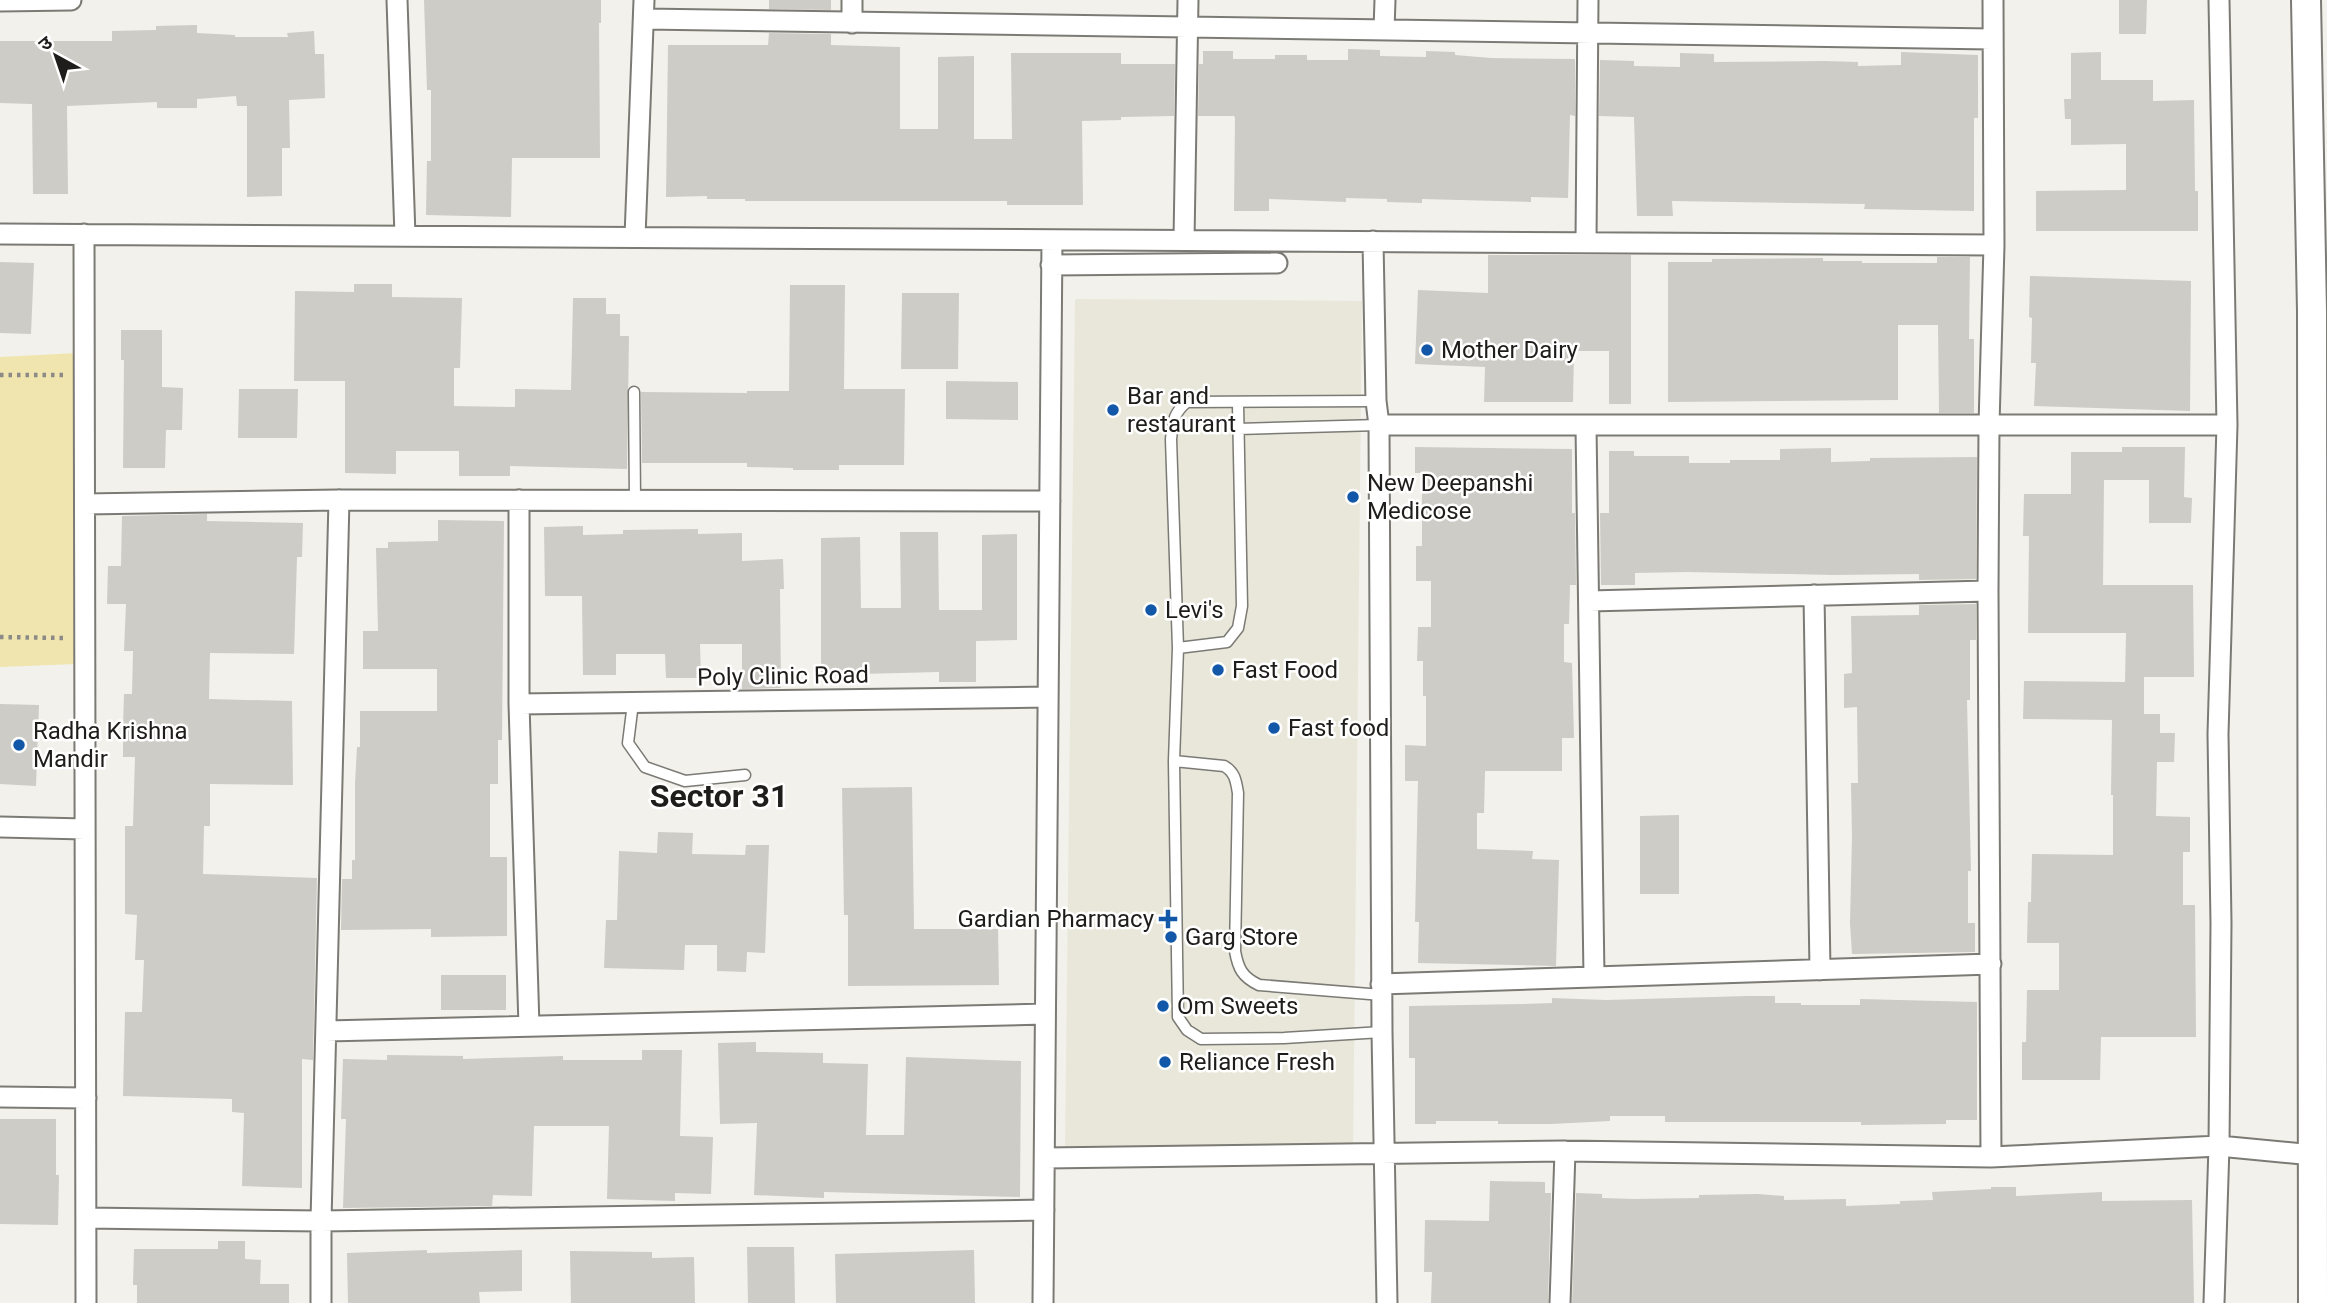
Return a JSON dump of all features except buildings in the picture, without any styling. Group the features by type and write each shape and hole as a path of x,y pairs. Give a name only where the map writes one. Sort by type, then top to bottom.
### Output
{"street":[{"path":"0,1 71,0"},
{"path":"397,0 405,236"},
{"path":"852,0 852,23"},
{"path":"1184,240 1188,0"},
{"path":"1384,30 1385,0"},
{"path":"1586,242 1588,0"},
{"path":"1991,1157 1988,591 1994,244 1993,0"},
{"path":"2214,1303 2219,1146 2221,923 2217,734 2227,425 2219,0"},
{"path":"2306,0 2320,312 2313,1155 2318,1298"},
{"path":"635,237 645,10 852,23 1992,39"},
{"path":"0,234 1994,244"},
{"path":"84,234 86,1303"},
{"path":"1043,1303 1052,240"},
{"path":"1373,241 1376,401 1379,425 1382,1032 1387,1303"},
{"path":"1051,265 1277,263"},
{"path":"1379,425 2227,425"},
{"path":"1586,426 1594,977"},
{"path":"85,504 339,500 1049,501"},
{"path":"321,1303 339,500"},
{"path":"519,500 519,704 529,1026"},
{"path":"1588,601 1988,591"},
{"path":"1814,595 1820,970"},
{"name":"Poly Clinic Road","path":"519,704 1048,697"},
{"path":"0,827 85,829"},
{"path":"1382,990 1594,977 1991,964"},
{"path":"326,1031 1045,1014"},
{"path":"0,1097 86,1098"},
{"path":"1045,1158 1564,1151 1991,1157 2219,1146 2313,1155"},
{"path":"1560,1303 1564,1151"},
{"path":"86,1218 321,1221 1044,1210"}],"lane":[{"path":"634,392 635,500"},
{"path":"1376,401 1238,404 1187,402 1178,409 1173,418 1171,439 1178,648 1174,761 1178,1017 1187,1030 1201,1039 1283,1038 1382,1032"},
{"path":"1178,648 1227,642 1238,628 1242,606 1238,404"},
{"path":"1238,429 1379,425"},
{"path":"633,703 628,743 645,767 685,781 745,775"},
{"path":"1174,761 1224,766 1234,775 1238,793 1235,951 1238,968 1248,980 1259,985 1382,990"}],"path":[{"path":"0,376 71,375"},
{"path":"0,637 70,638"}],"shaded area":[{"path":"1075,299 1362,301 1353,1149 1065,1147"},
{"path":"77,353 75,664 0,667 0,357"}],"place":[{"name":"Mother Dairy","path":"1427,350"},
{"name":"Bar and restaurant","path":"1113,410"},
{"name":"New Deepanshi Medicose","path":"1353,497"},
{"name":"Levi's","path":"1151,610"},
{"name":"Fast Food","path":"1218,670"},
{"name":"Fast food","path":"1274,728"},
{"name":"Radha Krishna Mandir","path":"19,745"},
{"name":"Gardian Pharmacy","path":"1168,919"},
{"name":"Garg Store","path":"1171,937"},
{"name":"Om Sweets","path":"1163,1006"},
{"name":"Reliance Fresh","path":"1165,1062"}],"district":[{"name":"Sector 31","path":"719,796"}]}
